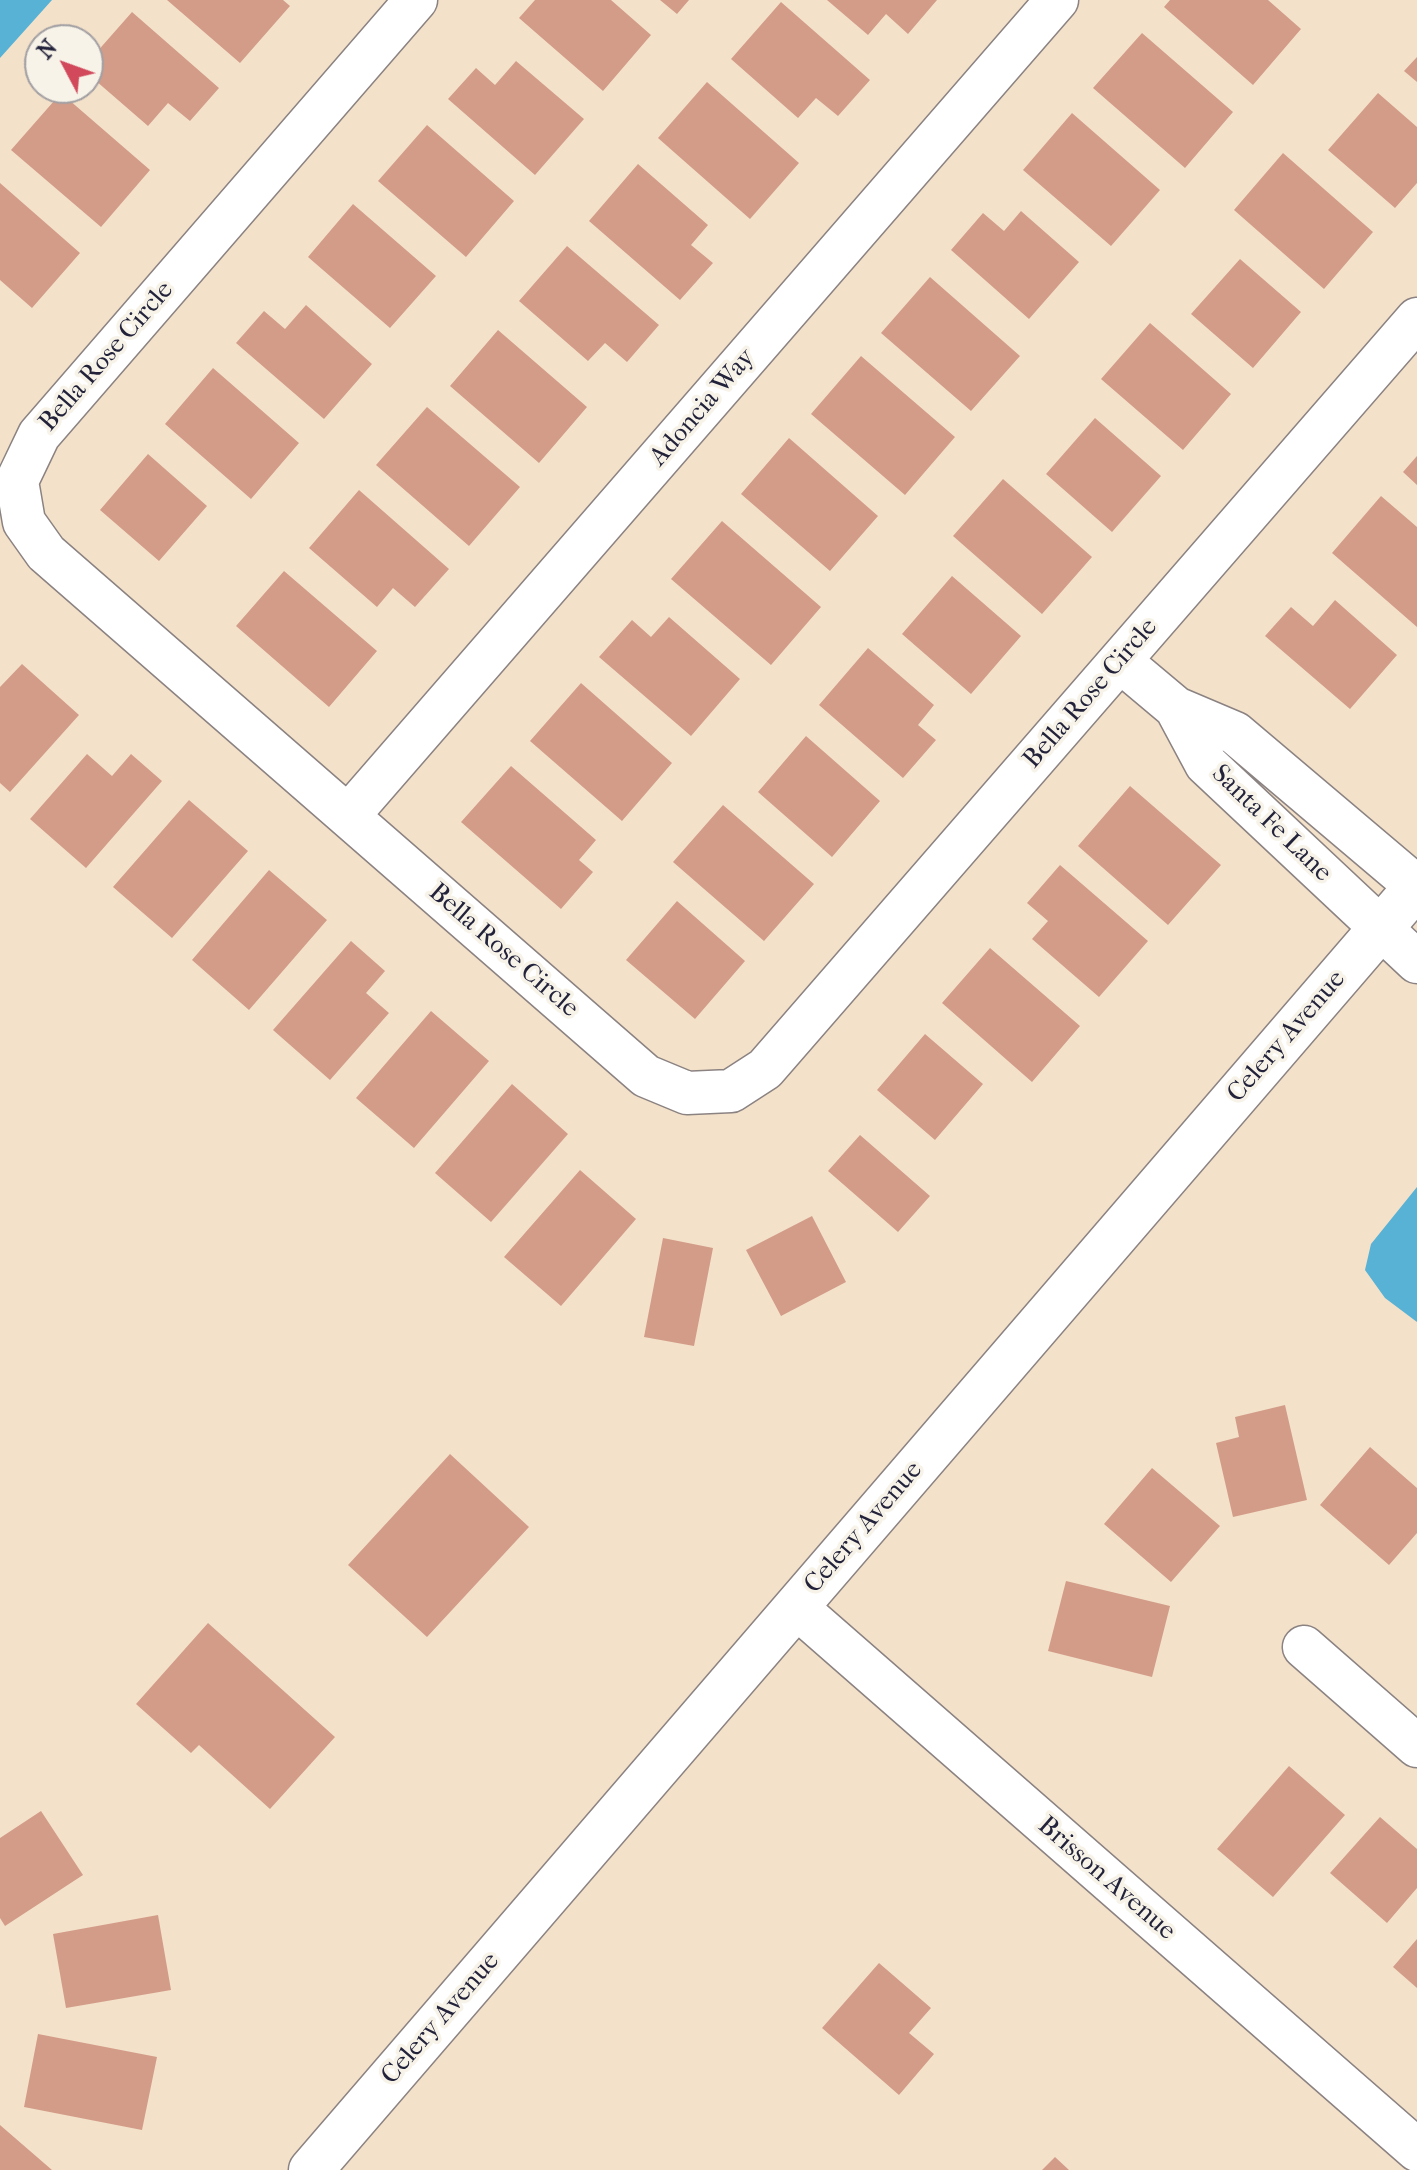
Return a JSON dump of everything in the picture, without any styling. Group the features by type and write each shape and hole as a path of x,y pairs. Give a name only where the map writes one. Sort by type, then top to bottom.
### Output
{"main road":[{"name":"Celery Avenue","path":"311,2170 1417,887"}],"street":[{"name":"Bella Rose Circle","path":"416,0 39,435 17,481 24,522 46,553 646,1076 687,1093 731,1091 765,1069 1417,319"},
{"name":"Adoncia Way","path":"348,816 1057,0"},
{"name":"Santa Fe Lane","path":"1120,661 1176,708 1235,733 1417,887"},
{"name":"Santa Fe Lane","path":"1176,708 1206,764 1417,962"},
{"name":"Brisson Avenue","path":"796,1607 1417,2150"},
{"path":"1304,1647 1417,1746"}],"water":[{"path":"0,0 52,0 30,24 24,24 24,31 0,58"},
{"path":"1417,1187 1417,1322 1385,1298 1365,1270 1371,1244"}],"building":[{"path":"167,0 283,0 290,6 240,63"},
{"path":"535,0 611,0 651,35 603,91 519,18"},
{"path":"660,0 689,0 677,14"},
{"path":"827,0 937,0 908,34 886,14 868,35"},
{"path":"1170,0 1268,0 1301,29 1253,85 1164,7"},
{"path":"781,2 870,80 838,116 816,98 798,118 731,59"},
{"path":"132,12 219,88 190,121 168,103 148,126 104,88 104,44"},
{"path":"1142,33 1233,112 1185,168 1093,88"},
{"path":"1417,57 1417,82 1404,71"},
{"path":"516,61 584,119 535,175 448,99 476,68 495,85"},
{"path":"707,82 799,163 750,219 658,138"},
{"path":"1378,93 1417,127 1417,183 1395,208 1328,150"},
{"path":"51,104 74,104 150,170 101,227 11,150"},
{"path":"1072,113 1160,190 1111,246 1023,170"},
{"path":"427,125 514,201 466,257 378,181"},
{"path":"1283,153 1373,232 1324,289 1234,210"},
{"path":"638,164 708,225 691,245 713,263 680,300 589,221"},
{"path":"0,183 80,253 32,308 0,280"},
{"path":"353,204 436,276 390,328 308,257"},
{"path":"1021,211 1079,262 1029,319 951,250 983,213 1004,231"},
{"path":"567,246 659,325 627,362 605,343 588,361 519,301"},
{"path":"1240,259 1301,312 1253,368 1191,314"},
{"path":"930,277 1020,356 971,411 881,333"},
{"path":"306,305 372,364 324,419 236,343 264,311 285,329"},
{"path":"1150,323 1231,394 1183,450 1101,379"},
{"path":"498,330 587,407 539,463 450,386"},
{"path":"861,356 955,437 905,495 811,414"},
{"path":"213,368 299,443 251,499 165,424"},
{"path":"427,407 520,487 469,546 376,465"},
{"path":"1095,418 1161,476 1112,532 1046,474"},
{"path":"789,438 878,516 830,571 741,494"},
{"path":"148,454 207,506 159,561 100,510"},
{"path":"1417,456 1417,485 1403,472"},
{"path":"1003,479 1092,557 1042,614 953,536"},
{"path":"359,490 449,569 415,607 393,588 377,607 309,548"},
{"path":"1381,496 1417,527 1417,627 1332,553"},
{"path":"722,521 821,607 771,665 671,579"},
{"path":"284,571 377,651 329,707 236,626"},
{"path":"952,576 1021,636 971,694 902,634"},
{"path":"1335,600 1397,655 1350,709 1265,636 1291,607 1313,626"},
{"path":"669,617 740,679 691,736 599,657 632,620 651,637"},
{"path":"868,648 934,705 918,725 936,740 903,778 819,705"},
{"path":"22,664 79,715 10,792 0,783 0,687"},
{"path":"581,683 672,763 622,821 530,741"},
{"path":"806,736 880,801 832,857 758,792"},
{"path":"87,754 112,776 131,754 162,781 86,868 30,819"},
{"path":"511,766 596,840 579,860 593,872 561,909 461,822"},
{"path":"1130,786 1221,865 1168,925 1078,846"},
{"path":"189,800 248,851 172,938 113,887"},
{"path":"723,805 814,884 764,941 673,862"},
{"path":"1060,865 1148,941 1099,997 1032,939 1048,921 1027,903"},
{"path":"269,870 327,920 249,1010 192,960"},
{"path":"677,901 745,961 695,1019 626,960"},
{"path":"351,941 385,971 366,993 389,1013 330,1080 273,1030"},
{"path":"990,948 1080,1026 1032,1082 942,1003"},
{"path":"431,1011 489,1061 414,1148 356,1098"},
{"path":"925,1034 983,1084 935,1140 877,1090"},
{"path":"512,1084 568,1134 491,1222 435,1173"},
{"path":"860,1135 930,1196 898,1232 828,1171"},
{"path":"580,1170 636,1219 561,1306 504,1257"},
{"path":"812,1216 846,1282 781,1316 746,1250"},
{"path":"663,1238 713,1248 694,1346 644,1337"},
{"path":"1285,1405 1307,1500 1233,1517 1216,1443 1239,1437 1235,1417"},
{"path":"1370,1447 1417,1488 1417,1533 1389,1565 1320,1505"},
{"path":"450,1454 529,1527 427,1637 348,1565"},
{"path":"1152,1468 1220,1526 1171,1582 1104,1524"},
{"path":"1066,1581 1170,1606 1152,1677 1048,1651"},
{"path":"208,1623 335,1737 270,1809 199,1745 191,1753 136,1704"},
{"path":"1289,1766 1345,1815 1273,1897 1217,1849"},
{"path":"41,1811 83,1875 5,1926 0,1918 0,1838"},
{"path":"1380,1817 1417,1849 1417,1888 1387,1923 1330,1873"},
{"path":"158,1915 171,1990 66,2008 53,1934"},
{"path":"1417,1939 1417,1988 1393,1967"},
{"path":"879,1963 931,2008 909,2033 934,2054 899,2095 822,2028"},
{"path":"38,2034 157,2057 142,2130 24,2107"},
{"path":"0,2125 52,2170 0,2170"},
{"path":"1055,2157 1069,2170 1042,2170"}]}
